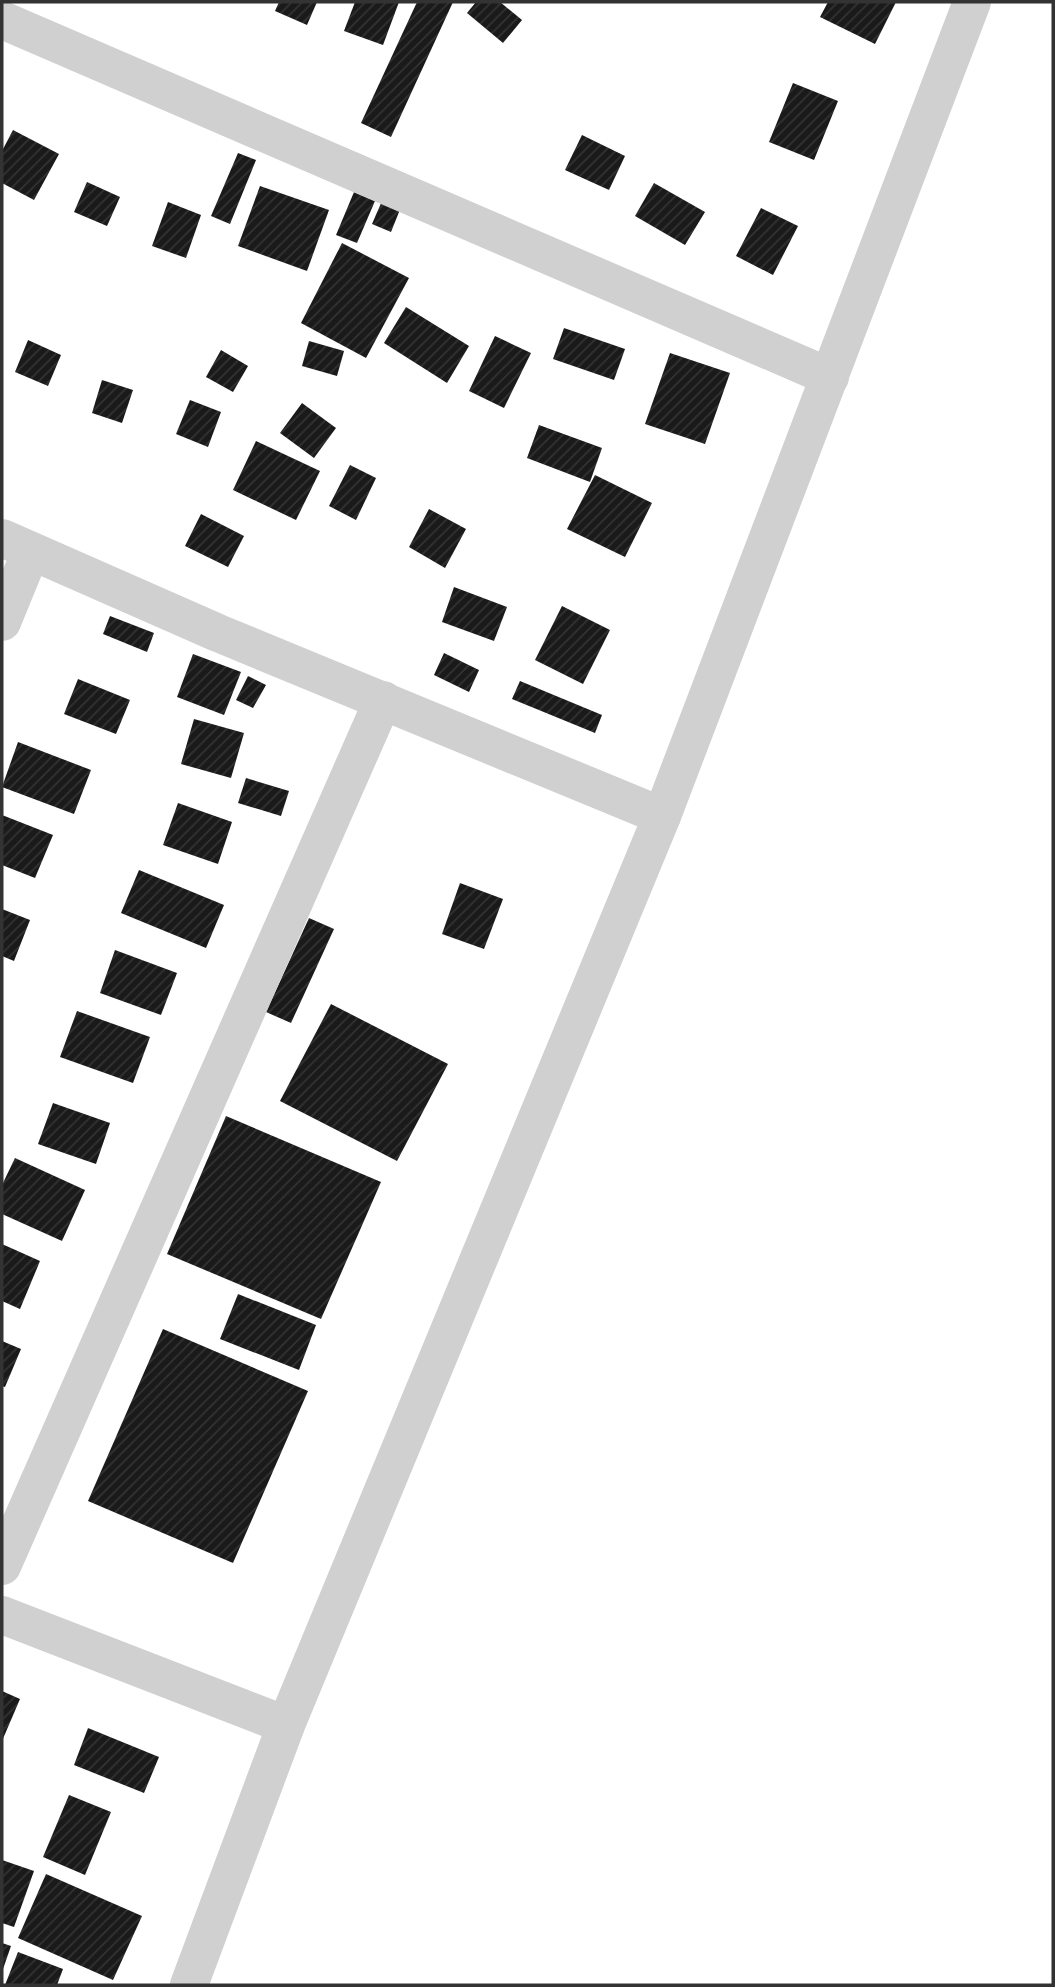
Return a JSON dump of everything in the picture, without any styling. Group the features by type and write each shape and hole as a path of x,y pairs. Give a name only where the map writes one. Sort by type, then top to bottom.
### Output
{"street":[{"path":"189,1985 286,1726 662,816 932,101 972,2"},
{"path":"2,20 830,377"},
{"path":"2,622 16,545 218,633 662,816"},
{"path":"2,1566 383,700"},
{"path":"2,1615 286,1726"}],"building":[{"path":"279,2 317,2 307,25 275,11"},
{"path":"355,2 399,2 383,45 344,31"},
{"path":"417,2 453,2 391,137 361,123"},
{"path":"476,2 500,2 522,20 503,43 467,13"},
{"path":"828,2 896,2 875,44 820,17"},
{"path":"793,83 838,101 814,160 769,142"},
{"path":"13,130 59,154 34,200 2,183 2,151"},
{"path":"582,135 625,156 609,190 565,170"},
{"path":"238,153 256,160 230,224 211,216"},
{"path":"87,182 120,197 107,226 74,212"},
{"path":"654,183 705,212 685,245 635,216"},
{"path":"260,186 329,210 307,271 238,246"},
{"path":"354,192 375,201 357,243 336,235"},
{"path":"385,194 403,202 391,232 372,224"},
{"path":"168,202 201,215 186,258 152,246"},
{"path":"761,208 798,226 773,275 736,256"},
{"path":"342,243 409,278 366,358 301,323"},
{"path":"406,307 469,346 447,383 384,343"},
{"path":"564,328 625,349 614,380 553,359"},
{"path":"495,336 531,353 504,408 469,391"},
{"path":"28,340 61,355 48,386 15,372"},
{"path":"309,341 344,351 337,376 302,366"},
{"path":"221,350 248,366 233,392 206,377"},
{"path":"670,353 730,373 705,444 645,424"},
{"path":"102,380 133,390 122,423 92,413"},
{"path":"190,400 221,412 208,447 176,434"},
{"path":"302,403 336,428 314,458 280,433"},
{"path":"539,425 602,448 590,482 527,458"},
{"path":"256,441 320,471 296,520 233,490"},
{"path":"350,465 376,478 356,520 329,506"},
{"path":"595,475 652,503 625,557 567,529"},
{"path":"429,509 466,529 445,568 409,547"},
{"path":"201,514 244,536 228,567 185,546"},
{"path":"454,587 507,607 494,641 442,622"},
{"path":"562,606 610,630 583,684 535,660"},
{"path":"110,616 154,633 147,652 103,634"},
{"path":"444,653 479,670 469,692 434,675"},
{"path":"193,654 241,672 224,715 177,697"},
{"path":"248,676 266,685 253,708 236,700"},
{"path":"78,679 130,700 116,734 64,714"},
{"path":"520,681 602,715 595,733 512,699"},
{"path":"194,719 244,733 231,778 181,764"},
{"path":"18,742 91,770 74,814 2,787"},
{"path":"246,778 289,791 281,816 238,803"},
{"path":"178,803 232,822 218,864 163,845"},
{"path":"2,815 53,835 35,878 2,865"},
{"path":"139,870 224,905 206,948 121,913"},
{"path":"460,883 503,899 484,949 442,934"},
{"path":"2,909 30,920 14,961 2,956"},
{"path":"309,918 334,929 291,1023 266,1012"},
{"path":"115,950 177,973 161,1015 100,993"},
{"path":"331,1004 448,1064 397,1161 280,1101"},
{"path":"77,1011 150,1037 133,1083 60,1057"},
{"path":"53,1103 110,1123 96,1164 38,1144"},
{"path":"226,1116 381,1182 321,1319 167,1254"},
{"path":"15,1158 85,1190 62,1241 2,1214 2,1185"},
{"path":"2,1244 40,1261 20,1309 2,1301"},
{"path":"238,1294 316,1325 299,1370 220,1339"},
{"path":"163,1329 308,1391 233,1563 88,1501"},
{"path":"2,1341 21,1349 5,1387 2,1386"},
{"path":"2,1691 20,1699 2,1741"},
{"path":"88,1728 159,1757 144,1793 74,1765"},
{"path":"69,1795 111,1812 85,1875 43,1857"},
{"path":"2,1860 34,1871 14,1927 2,1923"},
{"path":"46,1874 142,1916 113,1980 18,1938"},
{"path":"2,1943 11,1946 2,1972"},
{"path":"18,1952 63,1969 57,1985 5,1985"}]}
